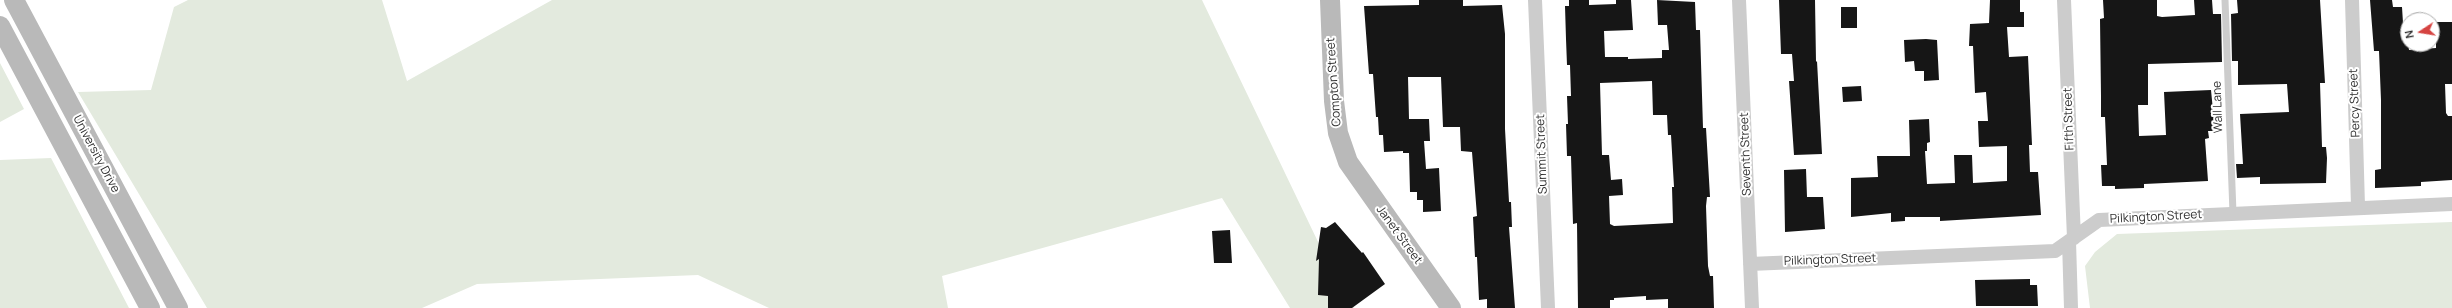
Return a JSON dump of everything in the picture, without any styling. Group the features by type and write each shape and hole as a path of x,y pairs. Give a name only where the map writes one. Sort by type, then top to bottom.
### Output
{"main road":[{"name":"University Drive","path":"14,0 178,308"},
{"name":"Compton Street","path":"1330,0 1335,108 1338,133 1348,162"},
{"name":"University Drive","path":"0,26 150,308"},
{"name":"Janet Street","path":"1348,162 1451,308"}],"street":[{"name":"Summit Street","path":"1535,0 1548,308"},
{"name":"Seventh Street","path":"1739,0 1752,308"},
{"name":"Fifth Street","path":"2064,0 2071,239 2071,308"},
{"name":"Percy Street","path":"2352,0 2358,206"},
{"name":"Pilkington Street","path":"1750,264 2055,251 2099,220 2358,206 2452,204"}],"lane":[{"name":"Wall Lane","path":"2226,0 2233,213"}],"shaded area":[{"path":"188,0 382,0 407,81 552,0 1202,0 1332,271 1354,308 1290,308 1222,198 942,276 948,308 769,308 698,275 477,284 422,308 207,308 78,92 151,90 174,7"},
{"path":"0,63 24,109 0,122"},
{"path":"51,158 129,308 0,308 0,160"},
{"path":"2452,222 2452,308 2090,308 2085,266 2095,252 2117,234"}],"building":[{"path":"1419,0 1463,0 1463,6 1502,5 1505,34 1505,129 1509,202 1511,202 1512,227 1509,227 1515,308 1487,308 1487,299 1479,300 1473,217 1477,216 1472,152 1461,151 1460,127 1443,127 1441,77 1408,77 1409,119 1429,119 1430,141 1424,141 1426,169 1439,168 1441,211 1423,212 1423,200 1417,200 1417,192 1410,192 1409,153 1403,153 1403,151 1384,152 1383,135 1379,135 1378,117 1376,117 1373,74 1369,74 1364,6 1419,5"},
{"path":"1569,0 1589,0 1589,5 1616,4 1616,0 1631,0 1633,30 1604,31 1605,57 1628,57 1628,59 1662,58 1662,50 1669,50 1667,25 1658,25 1657,0 1695,2 1696,30 1700,30 1703,128 1706,128 1710,197 1707,197 1706,206 1708,266 1710,276 1713,276 1714,308 1668,308 1668,299 1646,300 1646,296 1614,298 1614,300 1610,300 1610,308 1578,308 1577,223 1573,224 1571,156 1567,156 1566,124 1568,124 1567,96 1571,96 1570,65 1567,65 1565,6 1569,6","holes":["1652,81 1653,115 1667,115 1668,135 1671,135 1674,187 1672,187 1673,223 1614,226 1610,224 1609,196 1623,195 1622,179 1611,180 1609,155 1602,155 1600,83"]},
{"path":"1779,0 1815,0 1816,62 1817,61 1822,154 1794,155 1789,81 1794,81 1792,54 1781,54"},
{"path":"1990,0 2020,0 2020,12 2024,12 2024,27 2007,27 2009,57 2028,56 2032,145 2029,145 2030,172 2038,172 2041,215 1940,221 1940,217 1905,217 1905,221 1891,222 1891,213 1851,217 1851,178 1878,177 1877,156 1910,156 1909,120 1929,119 1930,142 1927,143 1927,151 1925,151 1927,184 1955,183 1954,155 1972,155 1973,183 2007,181 2007,146 1979,147 1978,121 1988,121 1986,92 1975,93 1973,46 1969,46 1970,24 1989,23"},
{"path":"2103,0 2157,0 2157,16 2162,17 2195,15 2194,0 2212,0 2213,14 2221,14 2222,62 2148,64 2148,105 2138,105 2139,136 2166,135 2164,92 2211,90 2215,131 2208,131 2209,138 2205,139 2208,181 2144,184 2144,188 2115,189 2115,186 2102,186 2101,165 2107,165 2105,117 2101,117 2100,19 2104,18"},
{"path":"2237,0 2320,0 2325,83 2320,83 2322,147 2326,147 2326,183 2260,184 2260,177 2237,178 2236,164 2243,164 2240,114 2289,112 2287,84 2238,85 2238,61 2232,61 2231,14 2238,13"},
{"path":"2370,0 2392,0 2393,7 2402,7 2402,12 2400,12 2400,52 2440,52 2440,22 2452,22 2452,84 2445,84 2446,113 2448,116 2452,116 2452,180 2421,182 2421,186 2375,188 2375,170 2381,169 2381,100 2379,51 2374,51"},
{"path":"1841,7 1857,7 1857,28 1841,28"},
{"path":"1904,40 1937,40 1939,80 1924,81 1924,71 1915,71 1914,61 1905,62"},
{"path":"1861,86 1862,101 1843,102 1842,87"},
{"path":"1806,169 1807,197 1823,197 1825,229 1785,232 1784,170"},
{"path":"1335,222 1362,253 1363,252 1385,284 1352,308 1328,308 1328,296 1318,295 1319,259 1316,261 1321,227 1326,228"},
{"path":"1230,230 1232,263 1214,263 1212,231"},
{"path":"2030,279 2030,285 2037,285 2038,306 1976,306 1975,280"}]}
